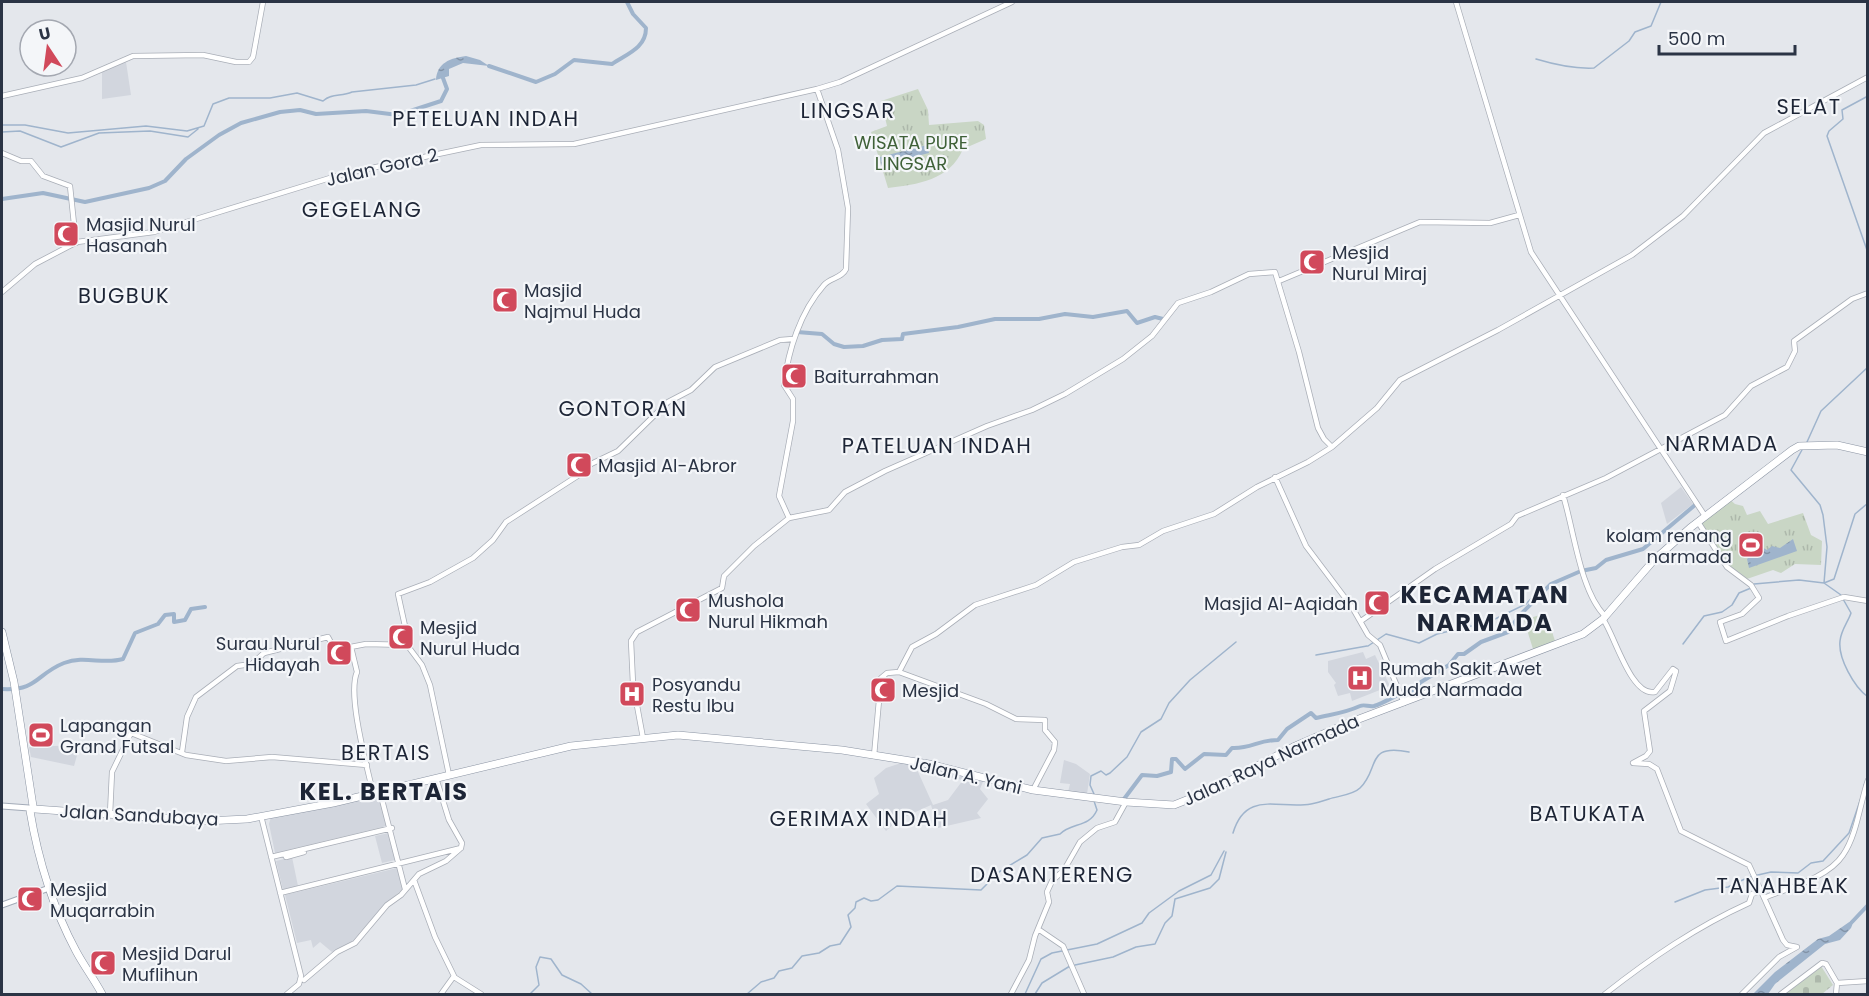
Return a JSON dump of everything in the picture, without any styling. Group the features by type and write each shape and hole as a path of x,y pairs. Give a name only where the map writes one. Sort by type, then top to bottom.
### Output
{"highway":[{"name":"Jalan Raya Narmada","path":"1096,799 1182,804 1238,778 1293,747 1372,713 1404,703 1578,636 1604,617 1654,561 1698,522 1792,450 1804,446 1837,445 1868,452"},
{"path":"2,632 42,859 75,950 104,994"},
{"path":"2,643 13,685"},
{"name":"Jalan Sandubaya","path":"32,808 204,821 243,819 378,792 571,746 681,735 831,748"},
{"name":"Jalan A. Yani","path":"831,748 929,764 1033,790 1096,799"}],"main road":[{"path":"2,806 32,808"},
{"path":"2,905 51,887"}],"street":[{"path":"2,96 82,78 133,56 206,55 249,62 253,57 263,2"},
{"name":"Jalan Gora 2","path":"2,292 35,264 76,243 154,232 338,175 474,146 501,143 574,144 817,89 840,82 1012,2"},
{"path":"1456,2 1531,252 1705,516"},
{"path":"898,672 911,647 936,634 975,604 1036,585 1074,562 1122,547 1139,545 1164,531 1214,514 1275,477 1305,464 1332,447 1378,407 1400,380 1498,330 1632,255 1679,220 1730,165 1771,128 1868,77"},
{"path":"789,518 779,492 793,421 793,399 784,385 794,339 824,285 843,273 846,268 849,210 838,150 817,89"},
{"path":"2,153 32,162 45,177 70,185 76,243"},
{"path":"1279,281 1425,221 1490,223 1519,215"},
{"path":"643,738 631,666 631,641 635,634 722,588 724,576 754,546 789,518 829,510 845,492 885,471 1052,400 1126,357 1156,332 1178,303 1253,273 1274,271 1279,281 1318,428 1323,439 1332,447"},
{"path":"1361,621 1436,569 1511,524 1517,516 1606,478 1725,414 1751,386 1787,367 1795,350 1794,341 1858,296 1868,293"},
{"path":"448,775 429,683 408,645 399,593 430,582 473,558 493,540 506,522 580,474 591,464 618,451 670,400 691,390 715,368 780,339 794,339"},
{"path":"1275,477 1306,546 1361,621 1368,635 1377,642 1404,703"},
{"path":"1563,495 1593,600 1604,617 1637,685 1653,693 1673,669 1676,670 1670,691 1643,711 1650,752 1633,762 1649,764 1656,768 1678,828 1715,850 1749,866 1783,940 1787,945 1797,947 1779,957 1742,994"},
{"path":"1698,522 1727,567 1752,586 1759,598 1742,614 1719,623 1726,641 1788,615 1843,597 1868,601"},
{"path":"182,752 185,727 195,698 237,666 252,664 264,653 327,637 331,639 334,650 371,643 408,645"},
{"path":"351,647 357,672 353,682 367,765 391,830 406,888"},
{"path":"874,756 880,679 887,673 898,672 986,704 1012,718 1023,721 1045,720 1045,730 1055,742 1054,750 1033,790"},
{"path":"110,814 112,772 117,758 126,749 130,734 182,752 237,762 272,757 367,765"},
{"path":"289,994 337,952 355,943 387,905 414,879 426,869 446,861 461,849 462,842 449,820 436,778"},
{"path":"1764,898 1814,876 1842,856 1852,836 1868,780"},
{"path":"1011,994 1029,960 1049,902 1047,892 1052,881 1064,870 1079,843 1097,828 1115,822 1125,802"},
{"path":"264,816 281,894 304,980"},
{"path":"273,858 391,830"},
{"path":"281,894 461,849"},
{"path":"414,879 424,900 435,937 454,977 482,994"},
{"path":"1605,994 1660,952 1706,923 1749,903 1752,894 1761,891"},
{"path":"1038,929 1062,945 1084,994"},
{"path":"1781,994 1822,963 1826,964 1837,983 1836,994"},
{"path":"289,994 301,981 300,965"},
{"path":"441,994 454,977"},
{"path":"1837,983 1868,981"}],"shaded area":[{"path":"126,62 131,95 102,99 102,70"},
{"path":"1681,487 1693,504 1667,524 1661,503"},
{"name":"Rumah Sakit Awet Muda Narmada","path":"1363,652 1366,659 1375,655 1390,686 1352,701 1350,693 1338,696 1334,685 1336,683 1328,672 1328,661"},
{"path":"80,745 74,766 31,757 29,747"},
{"path":"1064,760 1076,764 1090,774 1087,794 1068,792 1070,784 1060,783"},
{"path":"904,762 914,763 933,805 948,800 963,780 940,776 946,768 984,779 980,789 988,799 977,813 981,818 938,828 931,805 898,820 886,831 866,804 879,794 874,778 886,768"},
{"path":"378,794 387,826 275,853 269,824 271,817"},
{"path":"389,833 395,860 382,863 375,836"},
{"path":"292,857 298,886 283,890 276,861"},
{"path":"397,868 403,889 385,904 349,945 332,952 320,942 313,948 311,940 297,943 285,895"}],"green space":[{"name":"WISATA PURE LINGSAR","path":"918,89 928,110 929,125 978,121 984,125 986,139 963,149 950,168 932,179 888,188 871,132 887,126 881,101"},
{"path":"1728,498 1735,504 1743,506 1747,515 1760,511 1768,524 1803,513 1811,535 1822,541 1821,565 1795,564 1781,573 1773,570 1744,580 1725,560 1698,522"},
{"path":"1546,613 1555,641 1533,649 1524,620"},
{"path":"1821,966 1833,985 1822,994 1784,994"}],"water":[{"path":"466,56 480,60 489,66 463,63 449,69 449,76 436,80 439,69 445,62"},
{"path":"927,145 929,153 881,165 880,157"},
{"path":"1793,539 1797,551 1749,568 1747,559 1760,546 1767,550 1772,546 1780,548"},
{"path":"1855,918 1851,928 1840,940 1825,944 1775,984 1768,994 1753,994 1775,972 1818,939 1829,936"}],"waterway":[{"path":"489,66 536,82 555,74 574,60 612,64 635,50 645,35 646,28 633,14 627,2"},
{"path":"1536,59 1565,66 1594,68 1629,41 1635,32 1651,26 1661,2"},
{"path":"2,199 43,193 85,202 149,188 165,181 186,159 219,135 241,123 280,112 300,110 316,114 366,111 398,115 441,101 447,89 443,78"},
{"path":"2,125 25,125 68,133 146,126 187,131 204,126 213,104 229,98 270,98 297,93 323,101 352,92 416,85 435,79"},
{"path":"1868,96 1842,110 1843,119 1829,131 1827,136 1868,253"},
{"path":"2,132 20,131 61,147 99,133 150,131 188,137 198,129"},
{"path":"797,332 822,334 834,344 844,347 902,339 903,334 958,327 995,319 1039,319 1065,314 1093,317 1127,311 1137,323 1155,317 1163,319"},
{"path":"1807,442 1821,411 1868,367"},
{"path":"1803,448 1791,470 1820,505 1827,547 1824,583 1841,595"},
{"path":"1754,584 1799,580 1824,583 1834,579 1855,514 1868,503"},
{"path":"1124,799 1142,775 1157,776 1171,772 1172,759 1176,759 1185,769 1204,754 1226,755 1232,748 1278,740 1287,729 1311,713 1316,718 1344,712 1362,705 1374,706 1413,691 1421,682 1449,665 1458,654 1464,654 1481,642 1508,632 1519,616 1551,584 1581,571 1596,568 1606,560 1643,549 1695,505"},
{"path":"1368,646 1386,634 1419,643 1437,634 1489,622 1526,604 1541,588 1547,588"},
{"path":"1683,644 1704,616 1722,612 1732,605 1739,593 1751,588"},
{"path":"1843,599 1851,613 1841,637 1840,648 1844,664 1852,679 1868,697"},
{"path":"2,689 30,685 55,667 72,661 123,659 135,633 158,624 165,615 174,614 174,622 185,620 191,609 205,607"},
{"path":"1094,794 1090,785 1091,776 1101,771 1106,775 1110,773 1127,757 1141,732 1161,719 1169,703 1190,680 1236,642"},
{"path":"1316,655 1367,646"},
{"path":"1233,833 1239,819 1255,806 1311,804 1349,794 1360,788 1366,781 1379,754 1395,750 1409,752"},
{"path":"1864,785 1868,778"},
{"path":"1675,902 1705,890 1728,887 1749,877 1771,872 1798,873 1811,863 1823,861 1849,833 1861,798"},
{"path":"747,994 761,982 774,978 779,971 792,968 802,956 819,953 830,946 840,944 851,927 848,915 855,908 856,902 864,898 871,901 878,900 897,886 981,890 999,872 1027,855 1042,838 1060,834 1090,820 1097,810 1094,801"},
{"path":"1025,994 1041,959 1052,953 1097,944 1142,923 1149,913 1179,891 1211,875 1224,851"},
{"path":"1075,965 1113,957 1136,947 1155,944 1165,923 1172,916 1175,899 1210,888 1219,879 1226,852"},
{"path":"1852,922 1868,905"},
{"path":"530,994 539,985 536,967 540,957 551,959 562,975 581,984 592,994"},
{"path":"1035,994 1042,983 1070,966"}],"place":[{"name":"Masjid Nurul Hasanah","path":"66,234"},
{"name":"Mesjid Nurul Miraj","path":"1312,262"},
{"name":"Masjid Najmul Huda","path":"505,300"},
{"name":"Baiturrahman","path":"794,376"},
{"name":"Masjid Al-Abror","path":"579,465"},
{"name":"kolam renang narmada","path":"1751,545"},
{"name":"Masjid Al-Aqidah","path":"1377,603"},
{"name":"Mushola Nurul Hikmah","path":"688,610"},
{"name":"Mesjid Nurul Huda","path":"401,637"},
{"name":"Surau Nurul Hidayah","path":"339,653"},
{"name":"Rumah Sakit Awet Muda Narmada","path":"1360,678"},
{"name":"Mesjid","path":"883,690"},
{"name":"Posyandu Restu Ibu","path":"632,694"},
{"name":"Lapangan Grand Futsal","path":"41,735"},
{"name":"Mesjid Muqarrabin","path":"30,899"},
{"name":"Mesjid Darul Muflihun","path":"103,963"}],"district":[{"name":"SELAT","path":"1809,106"},
{"name":"LINGSAR","path":"848,110"},
{"name":"PETELUAN INDAH","path":"486,118"},
{"name":"GEGELANG","path":"362,209"},
{"name":"BUGBUK","path":"124,295"},
{"name":"GONTORAN","path":"623,408"},
{"name":"NARMADA","path":"1722,443"},
{"name":"PATELUAN INDAH","path":"937,445"},
{"name":"KECAMATAN NARMADA","path":"1485,608"},
{"name":"BERTAIS","path":"386,752"},
{"name":"KEL. BERTAIS","path":"384,791"},
{"name":"BATUKATA","path":"1588,813"},
{"name":"GERIMAX INDAH","path":"859,818"},
{"name":"DASANTERENG","path":"1052,874"},
{"name":"TANAHBEAK","path":"1783,885"}]}
